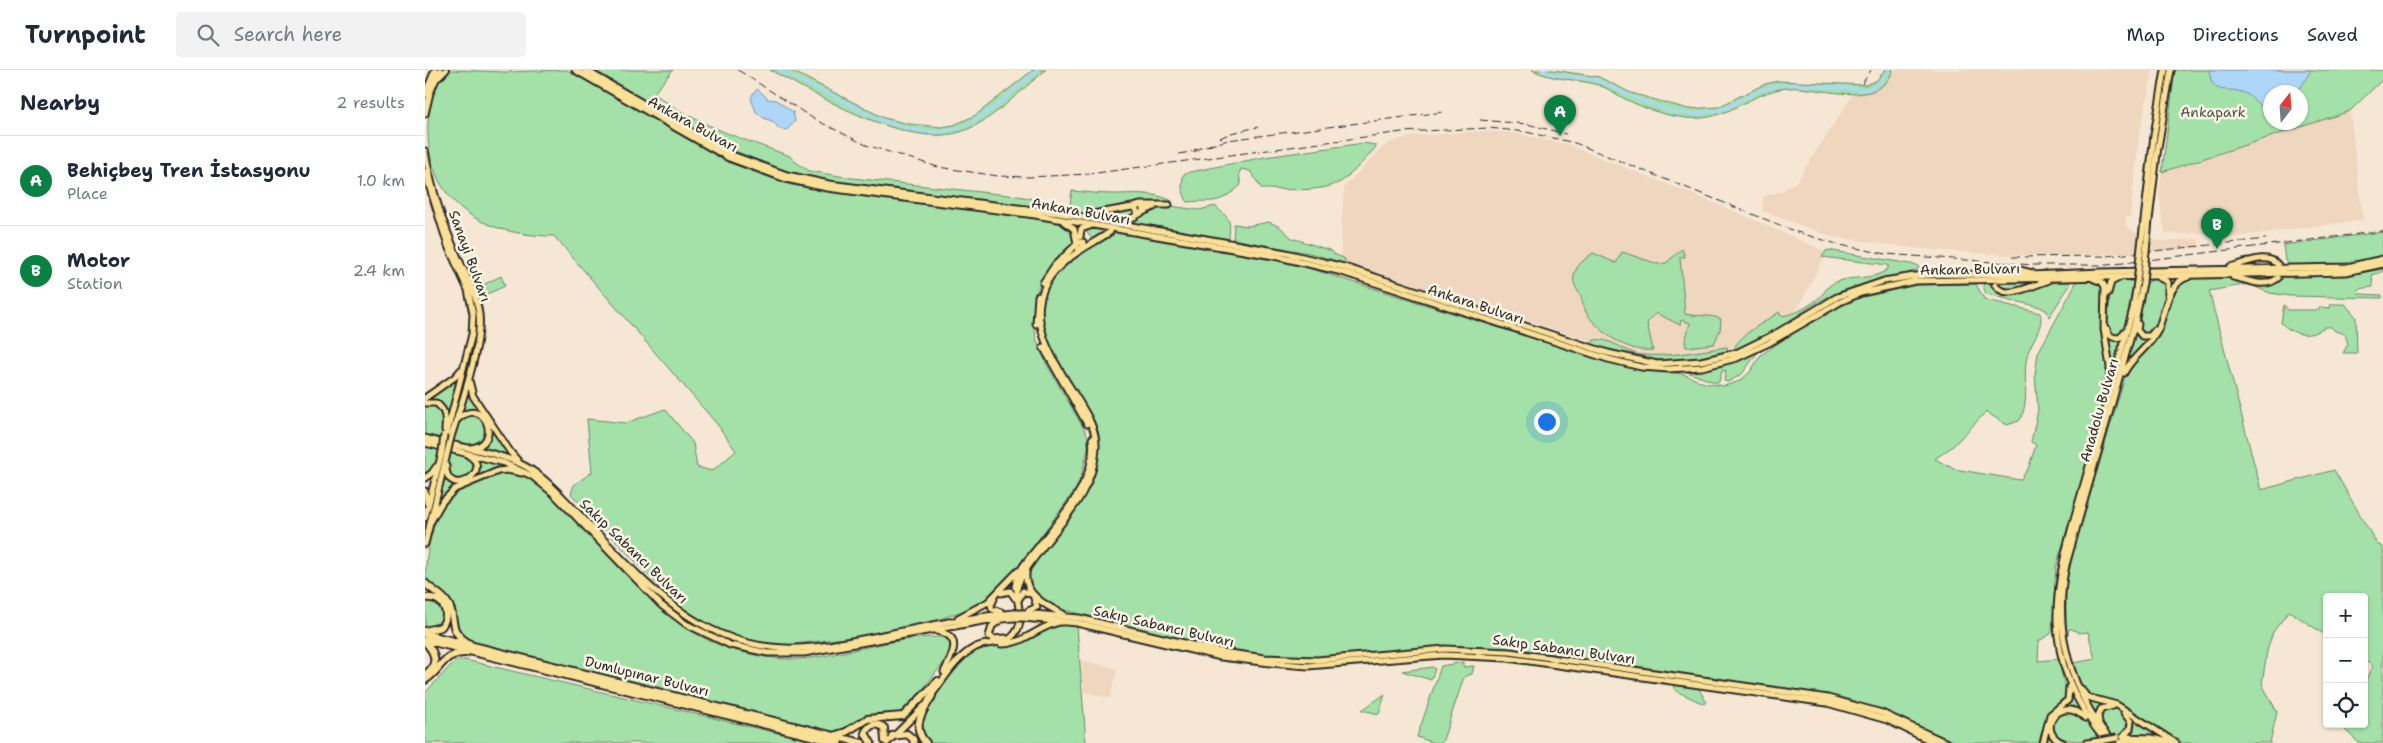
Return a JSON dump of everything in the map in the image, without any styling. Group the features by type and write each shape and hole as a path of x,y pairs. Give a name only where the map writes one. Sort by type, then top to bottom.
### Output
{"highway":[{"path":"425,582 447,603 452,625 457,635 477,651"},
{"path":"425,598 431,597 439,601 446,612 445,620 441,627 425,633"},
{"name":"Dumlupınar Bulvarı","path":"425,633 477,651 839,743"},
{"path":"425,641 434,652 435,660 433,668 425,675"},
{"name":"Dumlupınar Bulvarı","path":"425,641 477,651 862,743"},
{"path":"425,680 450,656 477,651"},
{"path":"833,735 846,732 867,719 903,716 938,681"},
{"path":"926,743 919,732 918,722 931,696"},
{"path":"871,743 865,733 873,724 879,724 885,728 885,742"},
{"path":"893,736 907,734 913,739 914,743"},
{"path":"817,738 829,743"}],"main road":[{"path":"425,94 435,70"},
{"path":"425,114 435,80 441,70"},
{"path":"435,80 446,70"},
{"name":"Ankara Bulvarı","path":"575,70 729,158 786,179 827,188 1035,215 1109,230 1238,248 1342,272 1608,359 1656,369 1702,367 1737,358 1769,343 1839,302 1888,286 1915,281 1945,279 2009,281 2056,276 2087,278 2346,272 2383,266"},
{"name":"Ankara Bulvarı","path":"585,70 732,155 787,175 829,184 1058,213 1239,243 1344,267 1608,353 1657,364 1701,362 1736,353 1775,334 1837,297 1884,281 1914,276 1943,274 2056,276 2191,270 2347,267 2383,259"},
{"name":"Anadolu Bulvarı","path":"2115,742 2102,730 2070,677 2063,641 2062,589 2066,565 2137,316 2150,163 2165,70"},
{"name":"Anadolu Bulvarı","path":"2146,220 2171,70"},
{"name":"Sanayi Bulvarı","path":"425,151 439,206 453,246 473,290 479,315 477,341 469,372 456,421 447,436"},
{"name":"Sanayi Bulvarı","path":"425,172 448,246 468,290 472,306 472,334 447,436 445,454 425,544"},
{"path":"1123,224 1108,219 1105,213 1169,205"},
{"path":"1058,213 1089,216 1107,210 1139,210"},
{"path":"1131,219 1139,210"},
{"path":"1035,215 1071,225 1081,245"},
{"path":"1081,245 1079,236 1082,228 1109,230"},
{"path":"949,621 973,612 988,602 1019,569 1076,497 1090,466 1093,443 1091,434 1043,346 1035,318 1036,303 1043,283 1055,265 1081,245 1093,241 1109,230"},
{"path":"944,672 959,656 977,644 1008,638 1017,628 1018,585 1029,565 1081,495 1094,464 1095,434 1087,415 1046,346 1039,322 1041,295 1048,281 1059,266 1081,245"},
{"path":"2191,270 2232,266 2266,258 2274,260 2278,265"},
{"path":"1999,271 2007,267 2056,276"},
{"path":"2115,392 2129,364 2155,335 2176,284 2186,277 2215,274 2263,284 2270,283 2278,278"},
{"path":"2139,291 2143,302 2137,328 2140,334 2146,336 2155,330 2169,290 2166,280 2153,275"},
{"path":"1995,285 1999,290 2009,293 2056,276"},
{"path":"2126,276 2114,280 2108,288 2107,330 2111,336 2118,338 2124,334 2139,291"},
{"path":"2087,278 2102,282 2105,291 2104,329 2111,367 2110,380 2099,420 2100,426"},
{"name":"Anadolu Bulvarı","path":"2107,743 2095,729 2077,699 2070,677 2057,632 2058,583 2139,291"},
{"path":"425,398 455,377 464,366"},
{"path":"469,372 470,388 473,396 511,453 525,466"},
{"path":"425,403 436,403 443,409 447,436"},
{"path":"456,421 465,414 477,413 484,418 488,425 488,436 484,442 477,447 466,448"},
{"path":"425,437 429,443"},
{"name":"Sakıp Sabancı Bulvarı","path":"429,443 466,448 525,466 543,477 663,599 688,618 719,635 751,644 789,649 828,645 949,621 1017,614 1071,617 1223,652 1265,658 1317,660 1467,649 1503,651 1849,703 1882,713 1947,743"},
{"name":"Sakıp Sabancı Bulvarı","path":"429,443 511,466 532,476 553,493 661,605 686,624 718,641 767,653 804,653 934,631 1017,614 1065,621 1221,658 1270,663 1308,666 1464,654 1582,668 1827,703 1887,720 1935,743"},
{"path":"445,454 446,471 450,478 456,482 467,481 474,475 476,466 471,457 461,452"},
{"name":"Sanayi Bulvarı","path":"425,518 440,460 445,454"},
{"path":"425,478 435,471 440,460"},
{"path":"430,524 442,502 455,489 504,470 513,470 532,476"},
{"path":"425,491 427,511"},
{"path":"1029,565 1027,579 1039,602 1071,617"},
{"path":"1017,614 1015,590 1019,569"},
{"path":"885,742 916,716 962,657 978,646 1008,640 1016,633 1020,624 1017,614 1013,593 1004,591 993,600 992,609 996,612 1017,614 1037,620 1039,624 1020,637 1017,637 1016,633"},
{"path":"1008,638 994,639 989,634 993,624 1017,614"},
{"path":"990,643 1012,644 1046,626 1065,621"},
{"path":"885,742 914,713 938,681 953,656 954,645 947,634 934,631"},
{"path":"2043,743 2050,715 2065,703 2069,697 2070,677"},
{"path":"2070,677 2087,697 2117,706 2176,743"},
{"path":"2102,730 2098,719 2099,713 2105,706 2112,706 2127,714 2131,720 2130,729 2115,742"},
{"path":"2063,743 2053,737 2050,725 2056,713 2062,710 2075,710 2095,729"},
{"path":"2123,737 2152,738 2172,743"},
{"path":"2139,740 2149,743"},
{"path":"2087,743 2139,740 2160,743"}],"shaded area":[{"path":"1893,70 2153,70 2139,136 2130,217 2126,217 2125,224 2131,230 2144,237 2160,241 2198,239 2199,246 2154,252 2062,256 1988,254 1912,248 1833,237 1762,211 1764,196 1780,192 1797,181 1853,94 1878,90"},
{"path":"2350,111 2363,220 2233,237 2215,233 2166,234 2159,194 2162,172 2291,130 2308,130 2308,125"},
{"path":"1482,131 1513,133 1566,144 1722,206 1827,252 1801,302 1791,316 1749,341 1710,355 1644,358 1340,261 1344,187 1383,147 1391,142 1414,136"},
{"path":"1081,660 1117,669 1110,698 1084,692"}],"green space":[{"path":"452,70 505,72 567,70 727,162 791,185 893,200 1036,217 1066,225 1074,233 1074,243 1041,280 1034,301 1033,317 1036,338 1046,363 1088,436 1088,449 1076,489 1006,583 976,606 929,623 878,634 777,646 723,634 674,602 571,494 574,485 592,472 587,419 626,423 665,409 693,443 697,467 712,471 736,451 717,424 554,236 504,230 482,222 463,210 448,194 436,175 430,151 428,123 433,93 440,81"},
{"path":"595,70 673,70 654,93 685,114 719,130 790,156 809,171 852,178 1017,196 1070,205 1072,191 1108,194 1150,194 1165,198 1172,201 1172,203 1120,206 1091,213 1066,212 830,181 782,170 720,145"},
{"path":"770,70 790,70 884,118 909,124 941,127 954,125 976,115 1033,70 1046,70 985,120 963,131 941,135 917,133 891,127 864,117 838,106"},
{"path":"1532,70 1553,70 1599,77 1631,93 1688,109 1718,107 1765,84 1778,81 1865,85 1876,81 1885,70 1893,70 1885,83 1875,90 1846,94 1787,88 1761,95 1715,116 1686,118 1647,108 1598,85 1557,78"},
{"name":"Ankapark","path":"2175,70 2383,70 2383,79 2350,111 2308,125 2308,85 2263,85 2263,130 2291,130 2162,172"},
{"path":"1364,143 1375,145 1376,147 1358,167 1338,183 1318,189 1262,189 1250,171 1241,169 1239,174 1241,185 1226,197 1216,201 1187,202 1182,189 1183,175 1190,172 1265,157"},
{"path":"1170,206 1199,210 1215,206 1228,220 1230,227 1229,239 1111,218 1109,214 1133,211 1134,215"},
{"path":"1269,222 1280,227 1292,238 1332,251 1334,254 1345,259 1345,263 1309,253 1233,239 1234,224 1248,226"},
{"path":"1091,227 1256,255 1308,268 1606,361 1631,367 1683,374 1704,383 1724,386 1740,381 1750,372 1761,355 1827,310 1855,299 1916,285 1976,284 1984,299 2040,313 2041,323 2027,356 2025,406 2019,421 2007,425 1986,412 1953,446 1935,459 1954,469 2020,480 2028,469 2036,445 2031,442 2038,410 2035,375 2038,353 2077,281 2097,282 2100,284 2103,293 2108,378 2084,472 2056,567 2052,633 2039,641 2038,661 2058,659 2067,695 2048,712 2043,736 2038,743 1958,743 1875,708 1836,698 1776,688 1490,648 1461,646 1317,657 1239,654 1037,603 1023,594 1022,586 1026,575 1086,491 1098,457 1098,436 1091,418 1058,362 1048,342 1042,323 1042,303 1049,283 1055,275 1069,261 1111,233 1093,240 1084,229"},
{"path":"2383,232 2383,258 2353,265 2294,267 2285,261 2283,245"},
{"path":"1682,249 1685,257 1680,257 1685,314 1721,319 1720,330 1714,344 1686,347 1685,341 1690,323 1681,320 1680,325 1656,313 1647,323 1653,350 1636,349 1610,337 1588,316 1574,279 1575,272 1579,266 1593,253 1616,263 1622,252 1658,264 1666,263"},
{"path":"1827,250 1917,265 1919,268 1907,274 1830,296 1768,335 1746,347 1724,355 1681,361 1659,360 1637,357 1591,345 1594,340 1606,341 1642,355 1685,353 1727,347 1728,351 1733,350 1741,338 1753,329 1779,312 1781,316 1803,309 1822,295 1832,284 1846,279 1868,277 1888,269 1888,265 1822,257"},
{"path":"2383,269 2382,272 2372,275 2373,287 2358,289 2359,294 2382,295 2382,298 2290,296 2270,293 2248,284 2209,291 2261,490 2334,470 2377,544 2383,547 2383,743 2359,743 2344,728 2368,728 2368,675 2373,666 2368,663 2368,593 2323,593 2323,633 2289,611 2273,632 2267,651 2262,684 2277,712 2270,743 2182,743 2121,706 2085,694 2073,663 2095,659 2088,632 2079,633 2069,629 2068,634 2066,634 2066,586 2074,549 2127,370 2159,335 2176,288 2186,279 2215,277 2266,283 2242,277 2347,275"},
{"path":"501,276 505,286 487,294 483,285"},
{"path":"2151,278 2165,280 2166,286 2159,317 2147,335 2141,334 2140,323 2146,283 2151,281"},
{"path":"2119,279 2135,282 2124,331 2118,336 2111,334 2108,321 2111,284"},
{"path":"2069,282 2070,285 2049,317 2047,311 2040,307 1986,294 1983,286 1985,283 2032,283 2010,291 1994,285 2000,293 2008,295 2051,283"},
{"path":"2331,304 2345,304 2356,317 2357,353 2343,353 2348,344 2345,334 2335,331 2331,327 2325,327 2311,334 2302,334 2289,329 2281,323 2284,305 2288,310 2319,310 2320,307 2330,308"},
{"path":"2135,331 2150,337 2150,340 2125,368"},
{"path":"2106,334 2122,339 2114,369 2112,369"},
{"path":"1758,352 1742,374 1728,382 1724,381 1726,370 1722,371 1717,383 1687,372 1720,367"},
{"path":"457,377 447,418 443,407 425,402 425,399"},
{"path":"468,383 511,457 476,449 488,438 482,414 459,416"},
{"path":"433,403 442,414 441,440 425,435 425,404"},
{"path":"475,414 484,420 487,434 481,443 471,446 452,442 458,422 464,417"},
{"path":"425,447 440,450 434,469 425,476"},
{"path":"452,452 472,459 474,466 471,476 460,480 450,475 447,467 449,454"},
{"path":"472,457 514,469 459,487 450,493 435,510 445,470 447,476 462,483 476,473"},
{"path":"503,472 518,473 532,480 551,496 653,601 691,631 721,646 759,656 798,659 911,639 945,637 951,644 950,655 906,710 897,713 872,714 845,730 836,732 472,641 457,629 452,613 428,583 426,570 429,544 439,514 452,495 472,482"},
{"path":"425,599 438,601 444,611 441,625 425,629"},
{"path":"1063,624 1077,626 1086,743 932,743 925,736 921,728 927,710 962,662 977,649 991,646 1015,646 1050,628"},
{"path":"465,660 820,743 425,743 425,693 455,661"},
{"path":"1463,662 1463,667 1474,666 1472,674 1464,677 1442,743 1434,743 1417,737 1441,666"},
{"path":"1433,667 1435,669 1431,680 1402,671"},
{"path":"1672,684 1698,687 1706,702 1704,704 1676,691"},
{"path":"2071,692 2081,712 2070,707 2060,710 2050,728 2060,743 2044,743 2048,723"},
{"path":"1385,694 1379,714 1362,710"},
{"path":"2083,694 2113,704 2171,740 2128,734 2133,722 2131,717 2112,705 2103,706 2097,718"},
{"path":"2112,707 2125,713 2130,725 2126,733 2110,736 2101,723 2100,716 2102,712"},
{"path":"2062,711 2081,714 2099,738 2067,740 2057,735 2053,731 2052,725"}],"water":[{"path":"2209,70 2311,70 2302,85 2263,85 2263,107 2244,93 2217,88 2211,79"},
{"path":"758,89 768,99 776,100 793,112 795,121 787,130 779,129 774,122 756,112 751,98"}],"waterway":[{"path":"779,70 897,126 933,132 950,130 978,119 1038,70"},
{"path":"1542,70 1555,75 1597,80 1639,100 1674,112 1694,114 1724,109 1759,91 1775,86 1796,84 1867,90 1881,82 1889,70"}],"tunnel":[{"path":"1111,230 1130,219"}],"railway":[{"path":"738,70 814,119 866,145 938,167 998,176 1029,177 1089,174 1402,132 1489,128 1526,132 1575,143 1797,232 1840,245 1886,254 2033,265 2107,265 2383,231"},
{"path":"1862,84 1871,70"},
{"path":"1208,146 1228,140 1443,112"},
{"path":"1480,120 1527,124 1566,134"},
{"path":"1220,138 1231,133 1258,127"},
{"path":"1194,150 1212,144"},
{"path":"1179,154 1201,150"},
{"path":"2012,257 2107,256 2266,239"}],"place":[{"name":"Behiçbey Tren İstasyonu","path":"1560,136"},
{"name":"Motor","path":"2217,249"}]}
